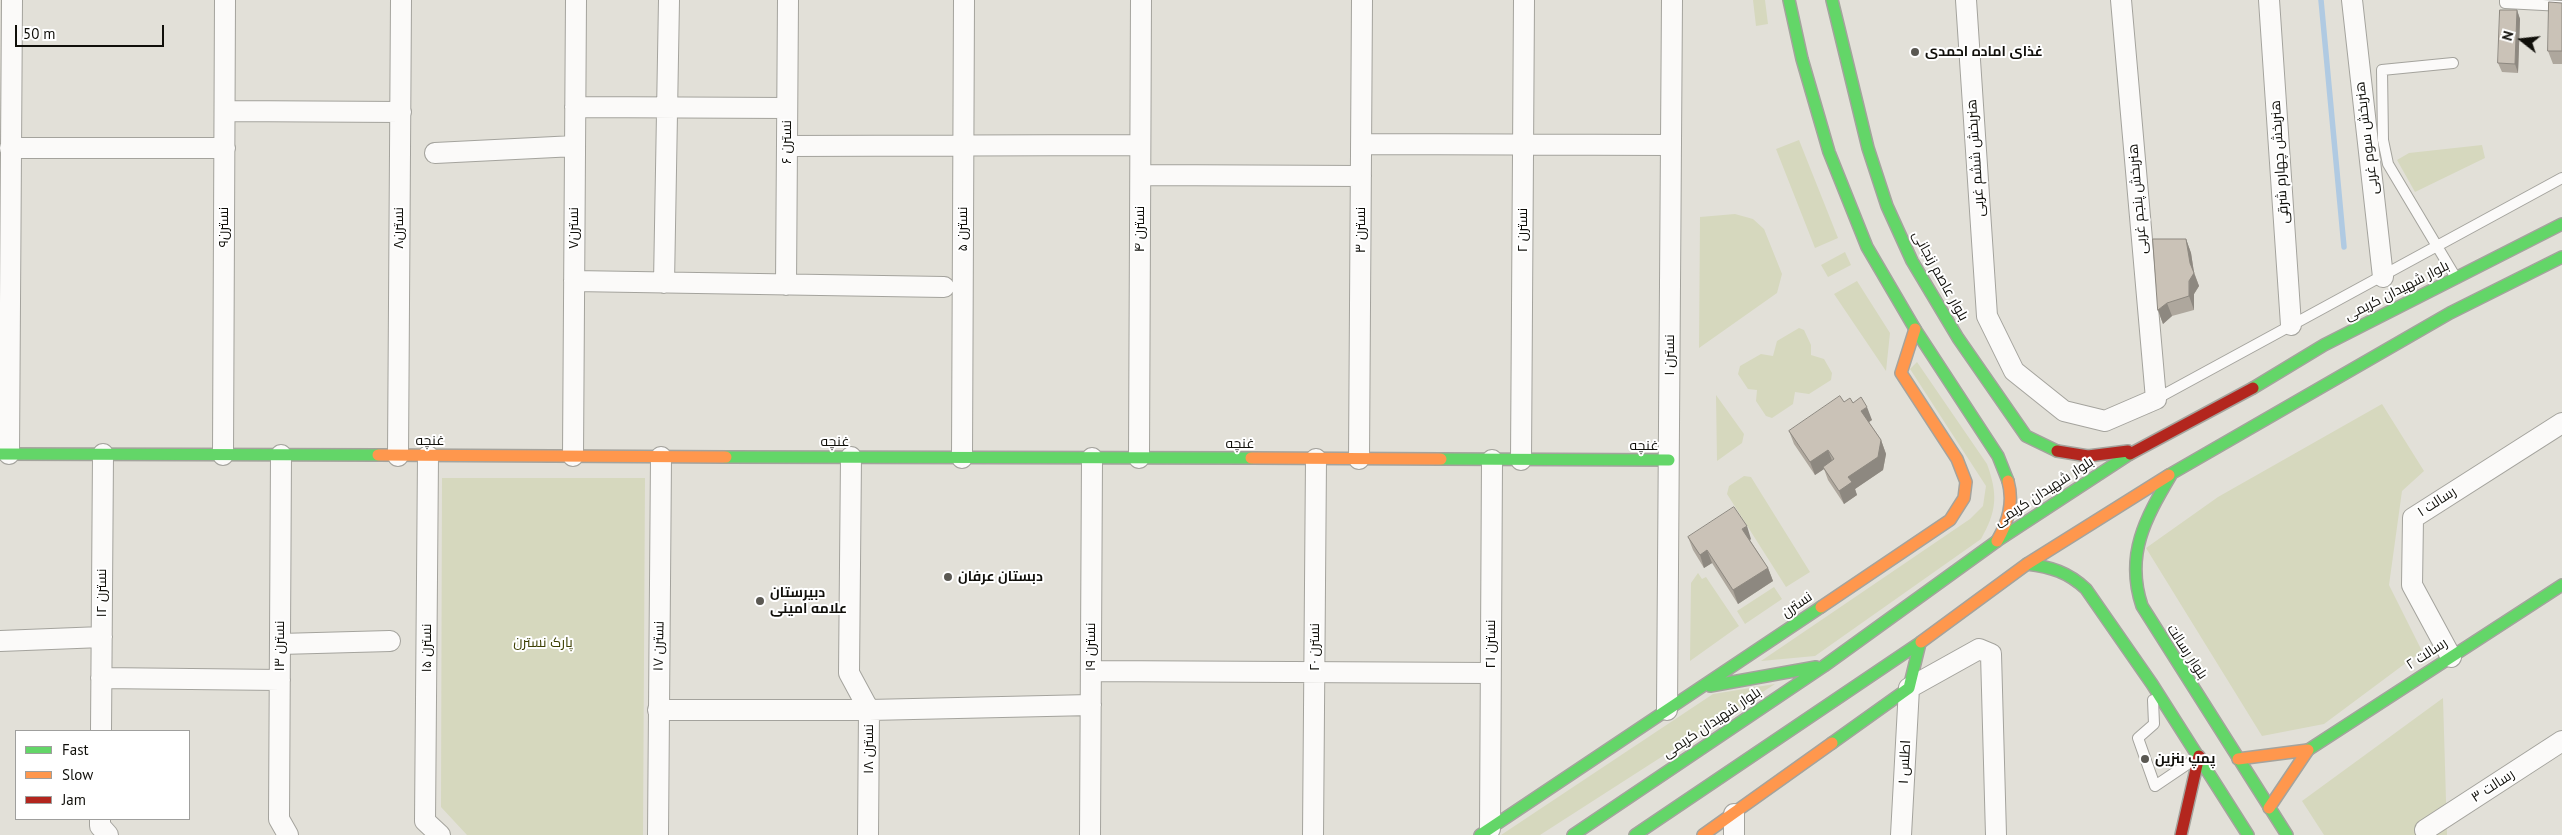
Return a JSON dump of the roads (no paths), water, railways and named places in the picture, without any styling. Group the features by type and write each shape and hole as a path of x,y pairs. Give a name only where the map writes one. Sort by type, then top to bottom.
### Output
{"main road":[{"path":"1789,0 1802,59 1829,152 1867,248 1916,329 1998,456 2009,483 2010,508 2007,524 1997,541"},
{"name":"بلوار عاصم زنجانی","path":"1832,0 1864,137 1881,187 1900,234 1948,324 2026,436 2044,448 2064,454 2087,457 2114,454 2139,448"},
{"name":"بلوار شهیدان کریمی","path":"1573,835 1824,666 1997,541 2139,448 2242,394 2324,345 2562,224"},
{"path":"1635,835 1920,643 2027,564 2174,472 2450,312 2562,258"},
{"name":"نسترن","path":"1485,832 1950,520 1963,503 1966,482 1959,462 1901,373 1916,329"},
{"name":"غنچه","path":"4,454 1669,460"},
{"name":"بلوار رسالت","path":"2174,472 2156,500 2146,524 2134,571 2143,611 2287,835"},
{"path":"2027,564 2061,570 2075,577 2152,684 2248,835"},
{"name":"رسالت ۲","path":"2308,750 2562,584"},
{"path":"1702,835 1909,688 1920,643"},
{"path":"1701,687 1824,666"},
{"path":"2238,759 2308,750"},
{"path":"2269,808 2308,750"},
{"path":"2181,835 2199,756"}],"street":[{"path":"4,454 5,264 10,148 6,45 12,0"},
{"name":"نسترن۹","path":"223,455 225,0"},
{"name":"نسترن۸","path":"398,456 401,0"},
{"name":"نسترن۷","path":"573,456 576,0"},
{"path":"664,283 669,0"},
{"name":"نسترن ۶","path":"786,285 788,0"},
{"name":"نسترن ۵","path":"962,458 964,0"},
{"name":"نسترن ۴","path":"1139,458 1141,0"},
{"name":"نسترن ۳","path":"1359,459 1362,0"},
{"name":"نسترن ۲","path":"1521,460 1524,0"},
{"name":"نسترن ۱","path":"1667,710 1672,0"},
{"name":"هنربخش ششم غربی","path":"1966,0 1987,316 2014,371 2064,411 2104,421 2156,399"},
{"name":"هنربخش پنجم غربی","path":"2121,0 2156,399"},
{"name":"هنربخش چهارم شرقی","path":"2269,0 2291,325"},
{"name":"هنربخش سوم غربی","path":"2352,0 2383,276"},
{"path":"575,107 787,108"},
{"path":"225,111 401,112"},
{"path":"787,146 1139,144"},
{"path":"1361,144 1671,145"},
{"path":"435,153 575,146"},
{"path":"10,148 225,148"},
{"path":"1140,175 1361,176"},
{"path":"574,281 944,287"},
{"name":"رسالت ۱","path":"2451,656 2412,585 2413,518 2562,423"},
{"name":"نسترن ۱۲","path":"101,730 103,454"},
{"name":"نسترن ۱۳","path":"281,455 279,819 288,835"},
{"name":"نسترن ۱۵","path":"428,456 426,821 440,835"},
{"name":"نسترن ۱۷","path":"658,835 661,456"},
{"name":"نسترن ۱۸","path":"851,457 849,673 869,710 868,835"},
{"name":"نسترن ۱۹","path":"1090,835 1092,458"},
{"name":"نسترن ۲۰","path":"1313,835 1316,459"},
{"name":"نسترن ۲۱","path":"1485,832 1490,673 1492,460"},
{"path":"0,641 102,638"},
{"path":"280,644 390,641"},
{"path":"1909,688 1979,649 1991,654 1996,835"},
{"path":"1091,671 1490,673"},
{"path":"101,678 280,680"},
{"name":"اطلس ۱","path":"1901,835 1909,688"},
{"path":"658,710 869,710 1091,705"},
{"name":"رسالت ۳","path":"2425,830 2562,741"},
{"path":"1734,814 1734,835"},
{"path":"100,820 100,826 108,835"}],"lane":[{"path":"2504,0 2504,3 2562,6"},
{"path":"2453,63 2382,70 2383,140 2388,164 2456,278"},
{"path":"2156,399 2562,178"},
{"path":"2152,684 2154,724 2138,738 2155,786 2199,756"}],"waterway":[{"path":"2321,0 2344,247"}],"place":[{"name":"غذای اماده احمدی","path":"1915,52"},
{"name":"دبستان عرفان","path":"948,577"},
{"name":"دبیرستان علامه امینی","path":"760,601"},
{"name":"پمپ بنزین","path":"2145,759"}],"park label":[{"name":"پارک نسترن","path":"543,643"}]}
